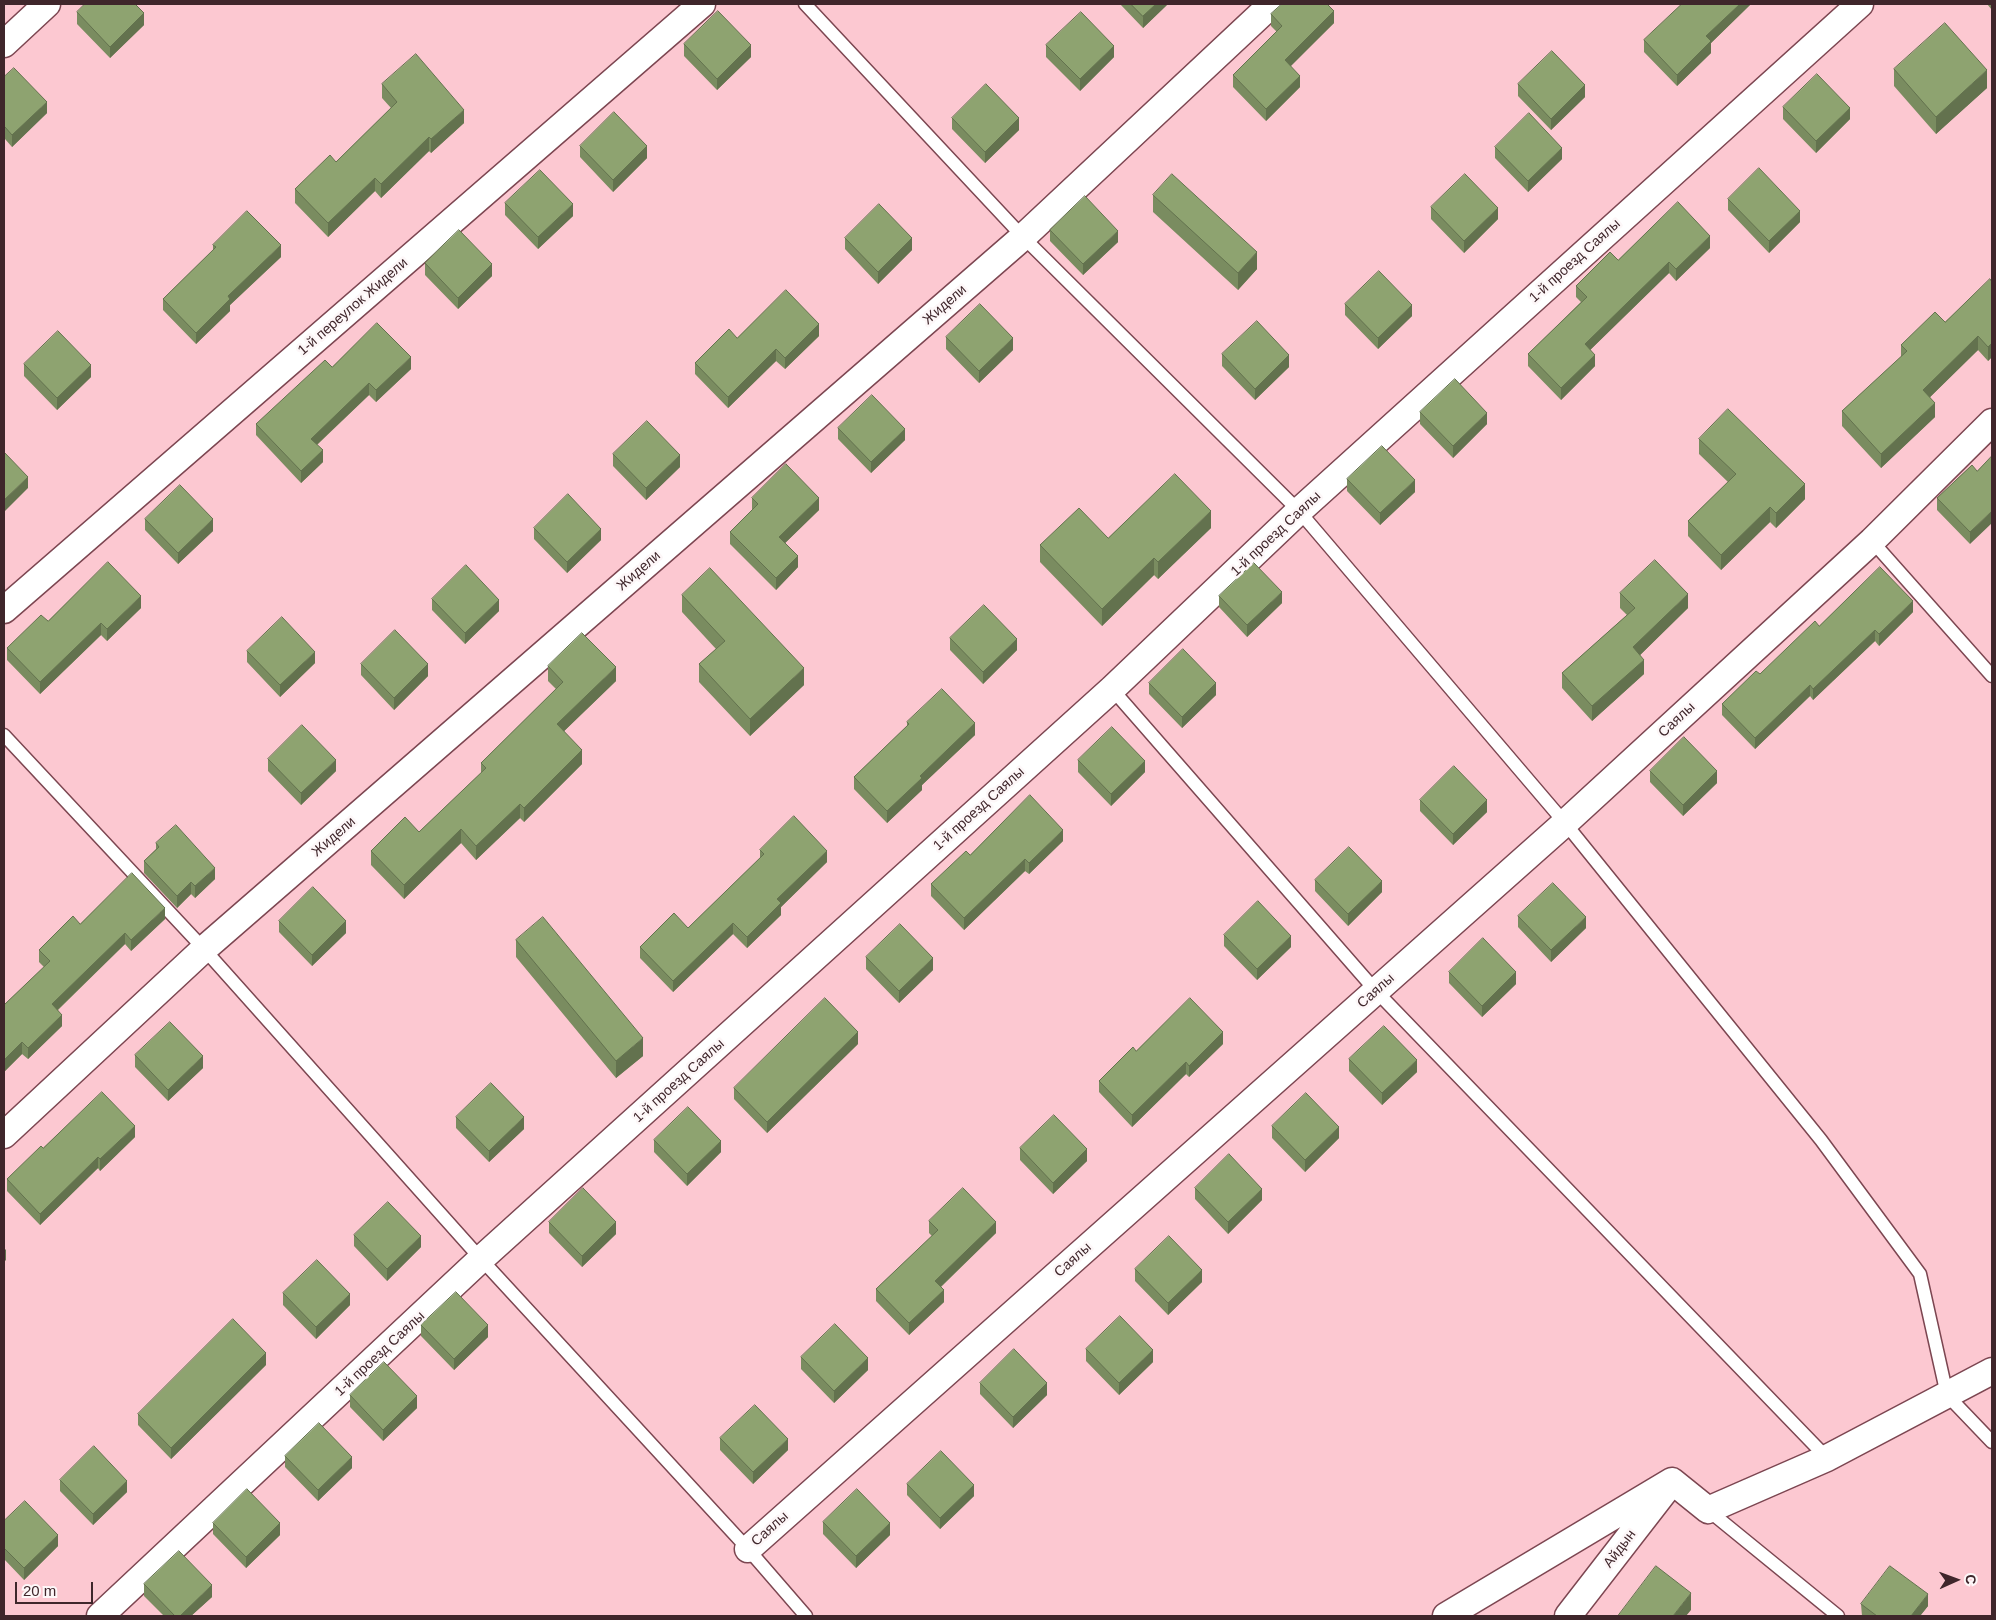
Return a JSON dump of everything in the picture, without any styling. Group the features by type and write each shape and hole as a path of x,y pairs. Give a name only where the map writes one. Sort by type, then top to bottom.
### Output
{"street":[{"path":"4,44 48,4"},
{"name":"1-й переулок Жидели","path":"4,610 702,4"},
{"name":"Жидели","path":"4,1135 204,950 1023,237 1272,4"},
{"name":"1-й проезд Саялы","path":"100,1616 481,1259 1112,689 1299,511 1860,4"},
{"name":"Саялы","path":"748,1549 1565,823 1872,541 1992,422"},
{"path":"1446,1616 1672,1481 1708,1510 1828,1458 1992,1371"},
{"name":"Айдын","path":"1568,1616 1672,1481"}],"lane":[{"path":"805,4 1023,237 1299,511 1565,823 1821,1140 1920,1274 1947,1395 1992,1442"},
{"path":"1872,541 1992,676"},
{"path":"1112,689 1376,991 1828,1458"},
{"path":"4,735 204,950 481,1259 748,1549 806,1616"},
{"path":"1708,1510 1838,1616"}],"building":[{"path":"85,4 135,4 144,13 110,47 77,12"},
{"path":"1131,4 1156,4 1143,16"},
{"path":"1282,4 1327,4 1334,11 1285,60 1300,76 1266,109 1233,75 1282,26 1271,14"},
{"path":"1682,4 1740,4 1706,36 1711,41 1677,75 1644,40"},
{"path":"718,11 751,45 717,79 684,44"},
{"path":"1081,12 1114,46 1080,79 1046,45"},
{"path":"1945,23 1987,70 1936,117 1894,69"},
{"path":"1552,51 1585,85 1551,119 1518,84"},
{"path":"416,54 464,110 431,139 429,137 381,184 375,178 328,223 295,189 330,155 336,162 397,102 382,84"},
{"path":"14,68 47,102 12,135 4,128 4,77"},
{"path":"1817,74 1850,108 1816,141 1783,107"},
{"path":"986,84 1019,118 985,152 952,118"},
{"path":"614,112 647,146 613,180 580,146"},
{"path":"1529,113 1562,148 1528,181 1495,147"},
{"path":"1759,168 1800,211 1769,241 1728,199"},
{"path":"540,170 573,204 538,237 505,203"},
{"path":"1172,174 1257,252 1238,273 1153,195"},
{"path":"1465,174 1498,208 1464,241 1431,207"},
{"path":"1085,196 1118,231 1083,264 1050,230"},
{"path":"1678,202 1710,236 1676,269 1669,262 1585,344 1595,355 1561,388 1528,354 1587,297 1576,286 1610,252 1618,260"},
{"path":"879,204 912,238 878,272 845,238"},
{"path":"247,211 281,245 228,296 230,299 196,333 163,299 216,247 213,245"},
{"path":"459,230 492,264 458,298 425,263"},
{"path":"1379,271 1412,305 1378,338 1345,304"},
{"path":"1990,279 1992,282 1992,343 1988,347 1978,336 1923,390 1935,403 1881,454 1842,411 1907,351 1901,345 1935,312 1945,322"},
{"path":"786,290 819,324 785,358 776,349 728,397 695,363 729,329 737,338"},
{"path":"980,304 1013,338 979,371 946,337"},
{"path":"1257,321 1289,355 1255,389 1222,354"},
{"path":"377,323 411,357 376,390 369,383 311,439 323,450 301,471 256,424 325,360 332,367"},
{"path":"58,331 91,365 57,398 24,364"},
{"path":"1455,379 1487,413 1453,446 1420,412"},
{"path":"872,395 905,429 871,462 838,428"},
{"path":"1728,409 1805,484 1776,513 1770,507 1721,555 1688,521 1736,474 1699,439"},
{"path":"647,421 680,455 646,488 613,454"},
{"path":"1382,446 1415,480 1380,513 1347,479"},
{"path":"4,452 28,477 4,500"},
{"path":"1992,456 1992,511 1970,532 1937,498 1972,465 1977,471"},
{"path":"786,464 819,498 779,537 798,556 776,578 730,532 758,504 752,498"},
{"path":"1175,474 1211,511 1158,562 1154,558 1102,609 1040,545 1079,508 1108,538"},
{"path":"180,485 213,519 178,553 145,519"},
{"path":"568,494 601,529 567,562 534,528"},
{"path":"1655,560 1688,594 1633,647 1644,660 1592,706 1562,673 1635,608 1620,593"},
{"path":"108,562 141,596 107,629 101,623 40,682 7,648 41,615 48,621"},
{"path":"1254,563 1282,592 1247,625 1219,596"},
{"path":"466,565 499,600 465,633 432,599"},
{"path":"1880,567 1913,601 1879,634 1875,630 1813,689 1810,685 1755,738 1722,704 1756,671 1760,674 1815,621 1819,626"},
{"path":"710,568 804,668 750,719 699,664 725,641 682,595"},
{"path":"984,605 1017,639 983,672 950,638"},
{"path":"282,617 315,652 280,685 247,651"},
{"path":"395,630 428,664 394,698 361,664"},
{"path":"582,633 616,667 557,724 582,750 524,808 520,804 476,846 461,829 404,885 371,851 405,817 419,832 486,768 481,763 563,682 548,666"},
{"path":"1183,649 1216,683 1182,717 1149,683"},
{"path":"942,689 975,723 887,811 854,777"},
{"path":"302,725 336,760 301,793 268,759"},
{"path":"1112,727 1145,761 1111,794 1078,760"},
{"path":"1684,737 1717,771 1683,805 1650,771"},
{"path":"1454,766 1487,800 1453,834 1420,800"},
{"path":"1030,795 1063,830 1029,863 1025,859 964,918 931,884 966,851 970,855"},
{"path":"794,816 827,851 777,899 781,903 747,937 733,923 673,981 640,947 674,913 688,928 764,854 760,850"},
{"path":"176,825 215,868 195,886 191,882 177,896 144,861 159,847 156,843"},
{"path":"1349,847 1382,881 1348,914 1315,880"},
{"path":"132,873 165,908 131,940 125,933 52,1004 62,1015 28,1048 22,1042 4,1060 4,1005 50,961 39,950 73,916 80,924"},
{"path":"1553,883 1586,917 1551,950 1518,916"},
{"path":"313,887 346,921 312,955 279,921"},
{"path":"1258,901 1291,936 1257,969 1224,935"},
{"path":"543,917 643,1038 616,1061 516,940"},
{"path":"900,924 933,958 899,991 866,957"},
{"path":"1483,938 1516,972 1482,1006 1449,972"},
{"path":"825,998 858,1032 767,1122 734,1088"},
{"path":"1190,998 1223,1032 1189,1066 1186,1062 1132,1115 1099,1081 1133,1047 1136,1051"},
{"path":"170,1022 203,1056 168,1090 135,1055"},
{"path":"1384,1026 1417,1060 1382,1093 1349,1059"},
{"path":"491,1083 524,1117 489,1151 456,1117"},
{"path":"102,1092 135,1126 100,1159 98,1157 40,1214 7,1179"},
{"path":"1306,1093 1339,1127 1305,1160 1272,1126"},
{"path":"688,1107 721,1141 687,1174 654,1140"},
{"path":"1054,1115 1087,1149 1053,1183 1020,1148"},
{"path":"1229,1154 1262,1189 1228,1222 1195,1188"},
{"path":"583,1188 616,1222 582,1256 549,1222"},
{"path":"963,1188 996,1222 935,1281 944,1290 909,1323 876,1289 938,1230 929,1221"},
{"path":"388,1202 421,1236 387,1269 354,1235"},
{"path":"1169,1236 1202,1270 1168,1303 1135,1269"},
{"path":"317,1260 350,1294 316,1327 283,1293"},
{"path":"456,1292 488,1325 454,1359 421,1325"},
{"path":"1120,1316 1153,1350 1119,1383 1086,1349"},
{"path":"233,1319 266,1353 171,1448 138,1414"},
{"path":"835,1324 868,1358 834,1391 801,1357"},
{"path":"1014,1349 1047,1383 1013,1417 980,1383"},
{"path":"384,1362 417,1396 383,1430 350,1395"},
{"path":"755,1405 788,1439 753,1472 720,1438"},
{"path":"319,1423 352,1457 318,1490 285,1456"},
{"path":"94,1446 127,1481 93,1514 60,1480"},
{"path":"941,1451 974,1485 940,1518 907,1484"},
{"path":"247,1489 280,1523 246,1557 213,1523"},
{"path":"857,1489 890,1523 856,1556 823,1522"},
{"path":"25,1501 58,1535 24,1568 4,1548 4,1521"},
{"path":"179,1551 212,1585 180,1616 175,1616 144,1584"},
{"path":"1656,1566 1691,1593 1673,1616 1618,1616"},
{"path":"1890,1566 1928,1594 1911,1616 1877,1616 1861,1604"}]}
